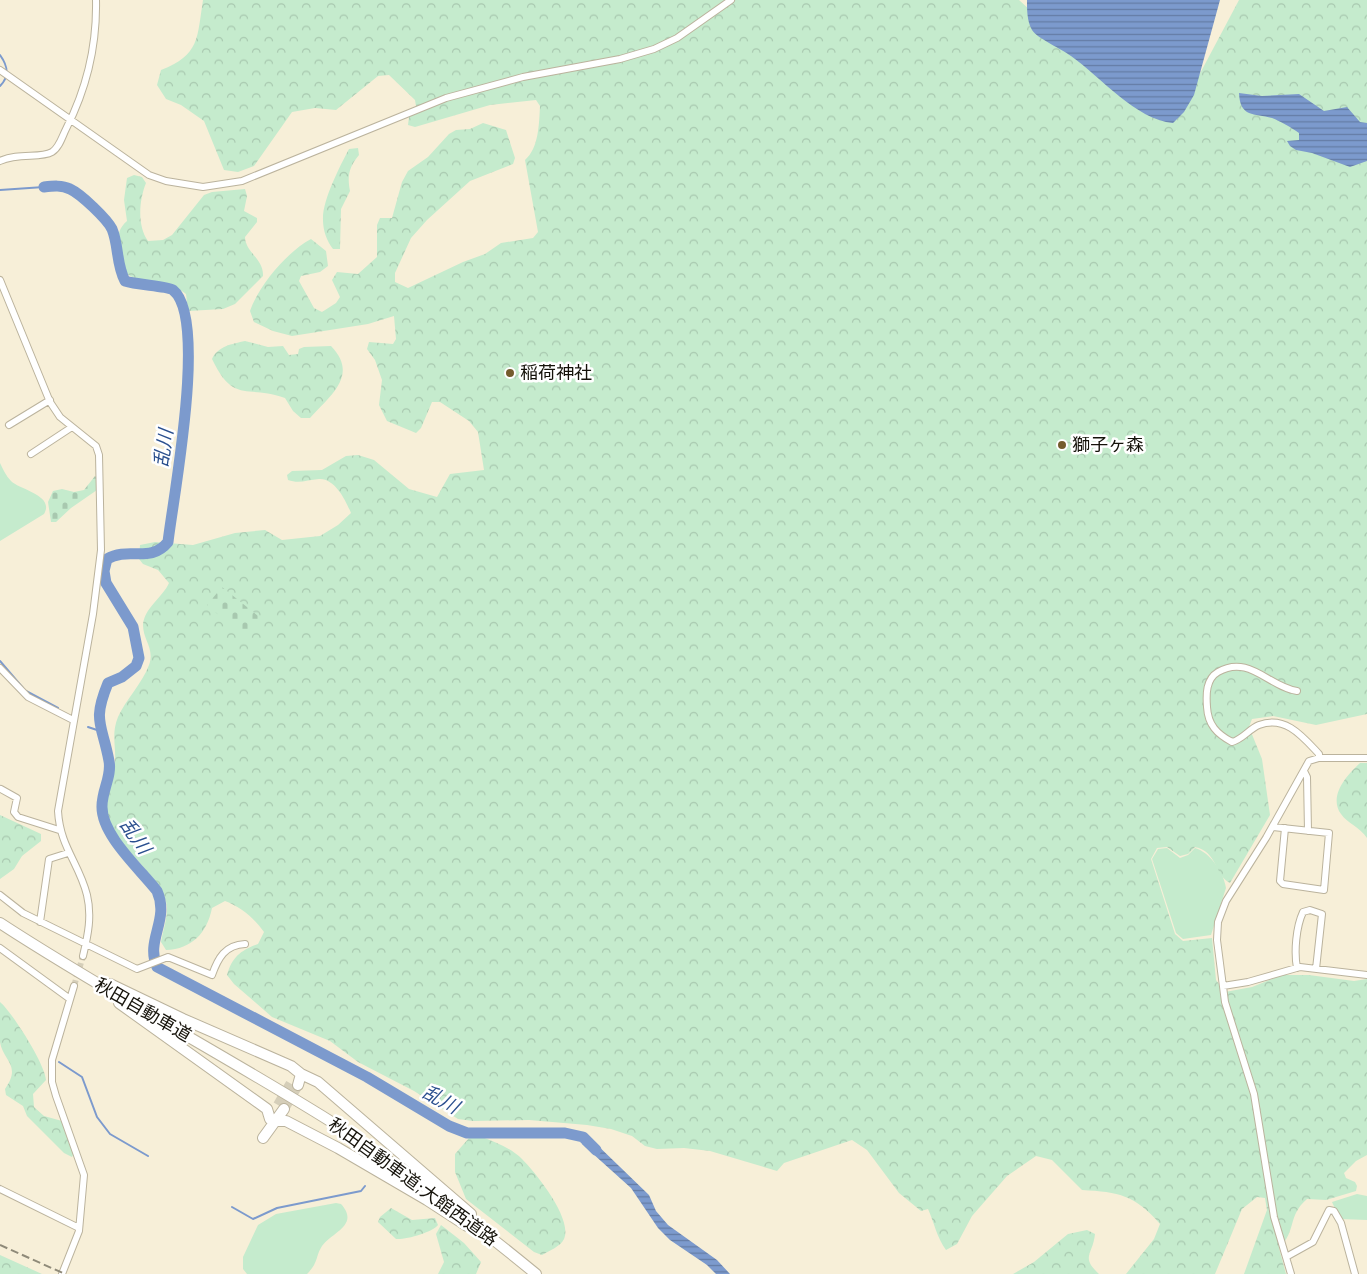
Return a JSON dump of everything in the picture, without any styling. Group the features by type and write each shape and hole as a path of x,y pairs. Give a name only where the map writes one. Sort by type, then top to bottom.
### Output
{"highway":[{"name":"秋田自動車道","path":"0,923 46,953 288,1095"},
{"path":"46,953 183,1019 291,1066 297,1080 310,1077 326,1088 520,1257 536,1274"},
{"path":"46,953 148,1023 262,1106 272,1120"},
{"name":"秋田自動車道;大館西道路","path":"288,1095 420,1184 536,1274"},
{"path":"262,1136 281,1107"},
{"path":"272,1120 286,1121 419,1195 536,1274"}],"street":[{"path":"0,161 20,154 50,153 56,149 71,119 94,51 96,0"},
{"path":"0,70 149,175 184,185 203,187 224,185 242,181 446,98 523,78 620,59 654,49 677,38 732,0"},
{"path":"0,280 50,400 60,417 96,446 99,455 102,521 101,550 93,614 59,799 59,830 87,894 90,919 82,956"},
{"path":"9,425 50,400"},
{"path":"31,454 72,427"},
{"path":"1297,691 1288,690 1245,666 1230,667 1214,675 1208,684 1207,716 1219,735 1232,742 1240,740 1260,725 1288,726 1297,731 1319,754 1320,758"},
{"path":"0,668 28,697 73,720"},
{"path":"1291,1274 1274,1217 1254,1094 1225,1002 1217,940 1218,922 1226,901 1273,827 1310,761 1320,758 1367,758"},
{"path":"1304,771 1307,777 1308,831"},
{"path":"1,789 17,798 14,812 18,817 59,830"},
{"path":"1273,827 1285,828 1329,833 1324,890 1280,882 1285,828"},
{"path":"40,922 49,860 68,853"},
{"path":"0,895 12,906 40,922 137,969 164,957 212,975 218,958 225,951 235,944 245,944"},
{"path":"1297,968 1296,948 1300,917 1302,912 1310,910 1322,914 1316,969"},
{"path":"0,948 70,999"},
{"path":"1223,986 1248,982 1297,968 1367,975"},
{"path":"62,1274 79,1228 84,1174 52,1082 52,1060 74,986"},
{"path":"0,1189 79,1228"},
{"path":"1286,1257 1313,1242 1329,1210 1334,1211 1341,1223 1356,1274"}],"green space":[{"path":"203,0 1019,0 1064,41 1188,96 1239,0 1367,0 1367,714 1316,725 1273,716 1252,719 1249,727 1262,759 1270,815 1230,883 1221,875 1208,853 1202,849 1195,847 1188,854 1180,856 1167,847 1157,848 1151,859 1175,934 1183,941 1212,938 1216,980 1225,992 1252,987 1282,975 1309,975 1354,981 1367,979 1367,1155 1356,1161 1344,1173 1346,1178 1355,1182 1357,1186 1356,1191 1326,1200 1307,1199 1301,1205 1294,1217 1285,1242 1279,1248 1286,1274 1244,1274 1267,1210 1265,1198 1257,1197 1242,1209 1215,1274 1126,1274 1154,1239 1160,1224 1151,1214 1126,1197 1106,1192 1082,1190 1052,1160 1036,1156 1007,1176 972,1216 957,1244 946,1250 928,1209 921,1211 899,1193 867,1150 852,1140 784,1163 777,1171 710,1151 684,1148 657,1149 645,1146 632,1136 611,1129 587,1125 529,1120 473,1121 458,1119 414,1091 358,1062 330,1041 272,1017 234,984 227,975 232,963 242,952 258,944 264,932 256,922 236,906 225,901 212,908 206,925 197,938 183,947 166,950 161,942 167,912 165,897 150,874 119,838 111,826 105,808 115,762 114,737 118,717 149,665 151,654 143,625 144,619 169,583 158,570 143,564 139,559 140,545 155,542 193,545 235,533 265,530 282,540 320,536 338,525 351,513 346,502 330,482 319,479 296,482 288,480 287,475 292,471 322,470 346,456 358,455 374,460 409,489 437,497 450,474 484,470 478,432 469,421 440,402 432,402 421,428 416,433 387,421 379,405 382,380 375,360 367,349 369,342 393,344 396,339 394,316 368,324 292,336 273,331 254,322 250,311 254,301 275,270 293,252 311,239 326,251 328,266 320,272 301,276 299,281 314,308 322,312 336,303 340,297 332,280 337,272 358,274 377,257 377,225 380,218 392,218 402,182 408,171 428,157 449,134 456,130 470,129 483,123 506,130 515,158 513,164 470,181 427,220 411,238 395,273 395,282 408,288 463,262 485,254 501,243 533,238 538,232 525,160 530,155 536,142 540,106 536,100 490,105 415,127 408,125 409,117 417,112 415,100 389,75 378,76 336,110 315,108 292,112 254,166 238,172 224,170 204,121 181,105 166,99 157,85 161,70 183,58 194,44"},
{"path":"358,148 359,155 350,172 350,191 341,209 340,249 333,249 327,239 324,228 323,212 325,203 349,149"},
{"path":"134,175 142,177 146,183 140,213 144,235 148,241 163,240 172,235 204,195 212,192 245,189 247,196 244,211 257,218 257,222 245,237 246,242 261,265 263,276 235,304 223,309 188,311 186,294 175,287 141,280 124,271 119,261 118,241 121,229 127,221 124,200 127,178"},
{"path":"245,341 268,347 283,346 289,355 298,354 299,349 304,347 331,346 339,356 342,366 339,384 310,418 301,418 293,411 285,398 235,388 227,383 212,359 222,348"},
{"path":"0,463 11,481 41,498 45,502 46,507 44,514 0,541"},
{"path":"95,476 97,478 97,490 71,508 56,522 51,522 48,502 53,491 62,489 74,492 84,490"},
{"path":"222,587 263,620 247,639 207,605"},
{"path":"1360,763 1367,763 1367,838 1341,814 1337,800 1341,786"},
{"path":"0,815 41,834 41,841 22,856 14,869 0,879"},
{"path":"1167,848 1180,858 1188,855 1195,848 1201,850 1211,858 1219,870 1226,888 1211,935 1183,939 1176,933 1152,859 1158,849"},
{"path":"0,1002 27,1039 44,1072 46,1080 33,1094 34,1107 44,1116 62,1121 75,1151 72,1157 64,1153 27,1116 23,1106 6,1095 5,1089 10,1081 12,1069 0,1042"},
{"path":"482,1137 504,1146 518,1155 544,1185 563,1220 564,1239 558,1246 542,1255 534,1252 466,1199 455,1172 455,1154 469,1138"},
{"path":"1357,1194 1367,1196 1367,1220 1340,1219 1332,1202"},
{"path":"336,1203 341,1204 346,1211 346,1223 322,1246 315,1263 307,1274 247,1274 243,1269 243,1257 258,1225 276,1214"},
{"path":"391,1208 412,1220 435,1218 438,1225 419,1235 396,1239 378,1222 380,1217"},
{"path":"441,1225 464,1243 481,1262 476,1274 438,1274 444,1262 436,1234"},
{"path":"1087,1230 1095,1234 1089,1259 1093,1268 1099,1274 1013,1274 1034,1262 1068,1234"},
{"path":"0,1255 42,1274 0,1274"}],"water":[{"path":"1027,0 1220,0 1194,95 1184,112 1173,123 1159,120 1132,106 1071,56 1035,33 1029,23"},
{"path":"1239,93 1262,96 1299,94 1324,111 1347,107 1360,122 1367,123 1367,161 1350,167 1312,153 1296,150 1287,141 1299,140 1299,133 1275,119 1245,111 1240,101"},
{"path":"589,1137 649,1195 656,1211 668,1225 717,1260 730,1274 716,1274 707,1265 670,1240 658,1228 631,1188 582,1144"}],"waterway":[{"path":"0,55 7,71 7,75 0,86"},
{"name":"乱川","path":"44,187 61,186 70,189 99,213 112,229 120,268 125,281 173,290 183,307 188,335 186,410 168,542 161,549 147,554 115,555 107,559 104,571 106,583 133,627 139,658 136,666 122,677 108,683 100,706 100,722 110,767 102,800 103,817 114,840 157,891 161,911 154,948 157,967 367,1077 449,1126 467,1133 565,1133 583,1137 596,1150"},
{"path":"0,190 44,187"},
{"path":"0,661 23,688"},
{"path":"26,691 58,708"},
{"path":"88,727 100,731"},
{"path":"59,1062 82,1077 97,1117 110,1134 148,1156"},
{"path":"232,1207 253,1219 277,1208 361,1191 365,1186"}],"tunnel":[{"path":"74,986 83,956"},
{"path":"278,1105 292,1081"},
{"path":"284,1109 298,1085"}],"railway":[{"path":"0,1245 65,1274"}],"place":[{"name":"稲荷神社","path":"510,373"},
{"name":"獅子ヶ森","path":"1062,445"}]}
